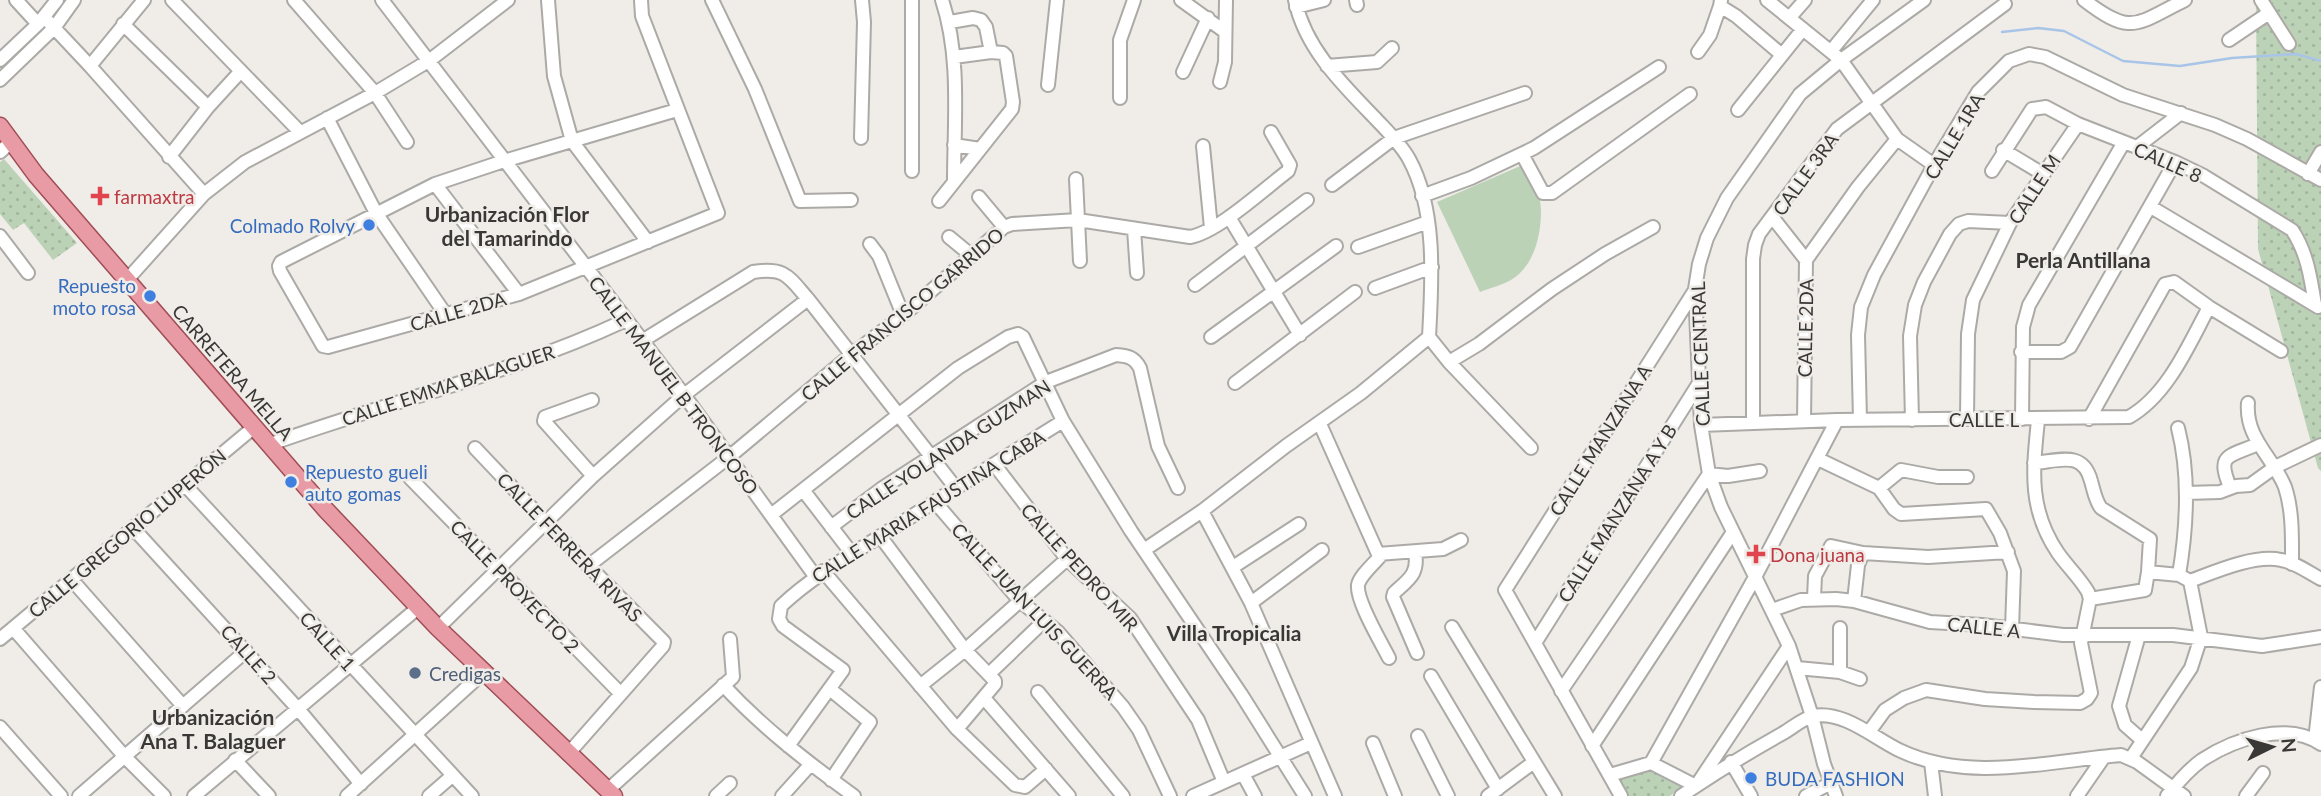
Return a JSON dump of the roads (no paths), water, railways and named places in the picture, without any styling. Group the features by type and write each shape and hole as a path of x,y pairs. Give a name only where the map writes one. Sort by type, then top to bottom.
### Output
{"main road":[{"name":"CARRETERA MELLA","path":"3,139 326,510 438,628 611,793"}],"street":[{"path":"16,0 54,28 204,194"},
{"path":"0,60 41,21 57,0"},
{"path":"0,80 54,28 74,0"},
{"path":"90,66 144,0"},
{"path":"172,0 300,132"},
{"path":"294,0 375,93 407,142"},
{"path":"386,4 400,0"},
{"path":"126,281 204,194 244,162 375,93 430,60 508,0"},
{"path":"548,0 554,76 572,141 648,242"},
{"path":"376,213 435,184 677,110 642,16 641,0"},
{"path":"712,0 755,89 800,201 851,200"},
{"path":"861,138 864,22 862,0"},
{"path":"912,0 912,171"},
{"path":"942,0 950,22 954,57 954,181"},
{"path":"1048,85 1057,0"},
{"path":"1120,98 1120,40 1134,0"},
{"path":"1181,0 1224,31"},
{"path":"1220,82 1225,62 1226,0"},
{"path":"1324,0 1296,4 1302,25 1327,66 1394,138 1413,168 1422,196 1428,222 1432,267 1429,337 1449,362 1531,448"},
{"path":"1767,0 1841,60 1897,139 1934,165"},
{"path":"1790,17 1805,0"},
{"path":"1830,51 1873,0"},
{"name":"CALLE CENTRAL","path":"1836,796 1789,646 1754,579 1709,474 1702,425 1695,289 1707,238 1727,198 1800,94 1841,60 1924,0"},
{"path":"2086,0 2120,24 2133,24 2185,0"},
{"path":"2261,0 2289,44"},
{"path":"1698,52 1710,35 1720,3 1782,55"},
{"name":"CALLE MANUEL B TRONCOSO","path":"386,4 684,395 771,515 819,573 957,729 1020,788 1025,787 1046,769"},
{"name":"CALLE 3RA","path":"1753,422 1753,258 1759,234 1836,129 2005,4"},
{"path":"2229,40 2269,13"},
{"path":"950,22 973,18 981,20 986,27 991,52"},
{"path":"1183,72 1208,18"},
{"path":"123,24 208,107"},
{"path":"1738,110 1803,29"},
{"path":"1327,66 1377,62 1392,48"},
{"path":"939,201 1012,109 1013,102 1006,56 991,52 954,57"},
{"name":"CALLE 1RA","path":"1860,420 1858,335 1861,307 1874,275 1934,165 1978,92 2009,61 2029,54 2045,57 2123,95 2181,113 2247,139 2321,180"},
{"path":"1422,196 1471,178 1522,154 1658,67"},
{"path":"169,157 208,107 241,71"},
{"path":"1332,185 1394,138 1525,93"},
{"path":"1522,154 1543,193 1552,193 1690,94"},
{"name":"CALLE 8","path":"2003,150 2032,109 2046,107 2078,124 2175,162 2292,230 2299,241 2309,270 2318,307"},
{"name":"CALLE 2DA","path":"376,213 281,261 280,271 323,346 328,347 519,294 718,213 677,110"},
{"path":"2137,147 2181,113"},
{"path":"327,118 376,213 446,314"},
{"name":"CALLE M","path":"1967,419 1968,334 1973,300 2010,223 2078,124"},
{"name":"CALLE FRANCISCO GARRIDO","path":"588,566 729,457 903,315 1004,227 1012,223 1078,220 1190,237 1200,235 1228,217 1290,168 1271,132"},
{"name":"CALLE 2DA","path":"1804,421 1806,260 1858,187 1897,139"},
{"path":"2022,419 2021,352 2023,327 2029,305 2124,142"},
{"path":"954,145 980,149"},
{"path":"1203,146 1211,228"},
{"path":"1992,171 2003,150 2043,174"},
{"path":"2308,174 2321,152"},
{"path":"2021,352 2061,352 2070,347 2175,162"},
{"path":"1076,179 1080,261"},
{"path":"435,184 519,294"},
{"path":"979,197 1004,227"},
{"path":"1195,285 1307,200"},
{"path":"2151,207 2318,307"},
{"path":"1228,217 1300,335"},
{"path":"1773,218 1806,260"},
{"path":"1912,420 1910,335 1915,304 1924,282 1950,234 1959,224 1969,221 2010,223"},
{"path":"1358,247 1428,222"},
{"path":"1449,362 1479,344 1552,289 1605,254 1653,227"},
{"path":"1134,229 1137,273"},
{"path":"0,236 28,272"},
{"path":"949,237 972,256"},
{"path":"870,244 879,256 903,315"},
{"path":"1211,337 1336,246"},
{"path":"1375,288 1432,267"},
{"path":"642,341 753,272 771,269 785,272 955,488"},
{"path":"2090,419 2165,284 2174,282 2281,351"},
{"name":"CALLE MANZANA A","path":"1535,643 1505,590 1695,289"},
{"path":"1235,383 1355,292"},
{"path":"438,628 593,476 684,395 808,299"},
{"name":"CALLE L","path":"1702,425 1837,420 2129,417 2139,412 2169,378 2209,307"},
{"name":"CALLE EMMA BALAGUER","path":"268,445 492,373 582,341 626,320"},
{"path":"771,515 958,368 1008,337 1017,334 1023,337 1063,421 1144,550 1282,756 1305,796"},
{"path":"1144,550 1320,424 1429,337"},
{"name":"CALLE YOLANDA GUZMAN","path":"831,527 881,489 1046,382 1116,355 1136,360 1144,380 1158,446 1178,488"},
{"name":"CALLE MANZANA A Y B","path":"1535,643 1699,382"},
{"path":"592,400 545,417 544,422 593,476"},
{"path":"2248,403 2250,428 2286,489 2291,523 2292,564"},
{"path":"1651,763 1754,579 1837,420"},
{"path":"1869,732 1885,710 1904,698 1926,690 1985,699 2080,703 2091,693 2081,636 2090,599 2084,585 2058,553 2040,522 2034,488 2038,420"},
{"name":"CALLE MARIA FAUSTINA CABA","path":"788,746 831,690 843,668 783,626 779,619 781,606 819,573 853,555 1063,421"},
{"path":"1320,424 1378,554 1447,548 1461,540"},
{"name":"CALLE GREGORIO LUPERÓN","path":"0,639 253,428"},
{"path":"2131,758 2191,668 2201,637 2184,578 2185,455 2178,428"},
{"path":"2230,488 2222,468 2223,462 2228,457 2258,444"},
{"path":"2186,493 2220,492 2250,485 2275,467 2321,445"},
{"name":"CALLE FERRERA RIVAS","path":"475,448 664,642 621,694"},
{"path":"1818,459 1879,488 1894,509 1901,514 1981,508 1990,513 2014,571 2012,629"},
{"path":"2034,463 2072,459 2079,461 2087,468 2101,509 2150,539 2145,590 2090,599"},
{"name":"CALLE PEDRO MIR","path":"993,464 1067,559 1130,618 1198,720 1224,782"},
{"path":"1879,488 1901,470 1938,477 1967,477"},
{"path":"1561,691 1709,474 1728,476 1760,471"},
{"name":"CALLE PROYECTO 2","path":"410,478 621,694"},
{"name":"CALLE 1","path":"185,485 472,796"},
{"path":"803,490 853,555"},
{"name":"CALLE JUAN LUIS GUERRA","path":"935,502 1020,601 1058,632 1123,707 1139,730 1170,796"},
{"path":"1202,511 1251,603 1335,796"},
{"path":"1233,567 1299,524"},
{"name":"CALLE 2","path":"133,528 299,709 361,784"},
{"path":"1592,746 1733,532"},
{"path":"880,536 965,650 989,674 995,684 957,729"},
{"path":"1814,598 1815,576 1828,548 1835,545 1863,553 1928,557 2008,552"},
{"path":"1251,603 1322,550"},
{"path":"1415,552 1415,571 1393,597 1417,653"},
{"path":"1854,601 1858,565 1863,553"},
{"path":"1382,554 1360,580 1358,587 1389,658"},
{"path":"920,686 965,650 1067,559"},
{"path":"2148,572 2184,578 2263,560 2281,559 2321,579"},
{"path":"72,580 183,706"},
{"name":"CALLE A","path":"1772,610 1814,598 1854,601 1917,619 2081,636 2201,637 2250,646 2321,637"},
{"path":"194,796 419,607"},
{"path":"989,674 1044,621"},
{"path":"1452,627 1555,796"},
{"path":"13,628 125,757 164,796"},
{"path":"1840,628 1840,672"},
{"path":"2139,635 2119,706 2125,725 2142,740"},
{"path":"611,793 733,675 730,639"},
{"path":"1535,643 1621,796"},
{"path":"1696,786 1789,646"},
{"path":"79,796 246,651"},
{"path":"1797,668 1840,672 1860,679"},
{"path":"347,796 484,673"},
{"path":"1431,677 1493,793 1534,762"},
{"path":"723,685 752,716 810,765 854,796"},
{"path":"1681,796 1731,762 1812,716 1836,718 1869,732 1900,751 1931,762 1965,769 2121,755 2131,758 2175,793 2202,760 2251,738 2293,732 2318,742 2321,687"},
{"path":"831,690 870,722 831,779"},
{"path":"1038,692 1123,796"},
{"path":"568,754 621,694"},
{"path":"984,698 1069,796"},
{"path":"0,727 61,796"},
{"path":"1418,736 1448,796"},
{"path":"1201,795 1311,743"},
{"path":"1373,743 1395,796"},
{"path":"2077,796 2104,757"},
{"path":"235,760 269,796"},
{"path":"1731,762 1751,796"},
{"path":"1931,762 1935,796"},
{"path":"1610,775 1651,763 1696,786"},
{"path":"782,796 810,765"},
{"path":"2246,796 2263,773"},
{"path":"1243,774 1255,796"},
{"path":"429,796 452,776"},
{"path":"716,796 730,783"},
{"path":"1806,796 1831,783"}],"waterway":[{"path":"2002,32 2038,28 2064,31 2123,61 2180,66 2232,58 2296,54 2321,61"}],"place":[{"name":"farmaxtra","path":"100,196"},
{"name":"Colmado Rolvy","path":"369,225"},
{"name":"Repuesto moto rosa","path":"150,296"},
{"name":"Repuesto gueli auto gomas","path":"291,482"},
{"name":"Dona juana","path":"1756,554"},
{"name":"Credigas","path":"415,673"},
{"name":"BUDA FASHION","path":"1751,778"}],"district":[{"name":"Urbanización Flor del Tamarindo","path":"507,225"},
{"name":"Perla Antillana","path":"2083,259"},
{"name":"Villa Tropicalia","path":"1234,632"},
{"name":"Urbanización Ana T. Balaguer","path":"213,728"}]}
